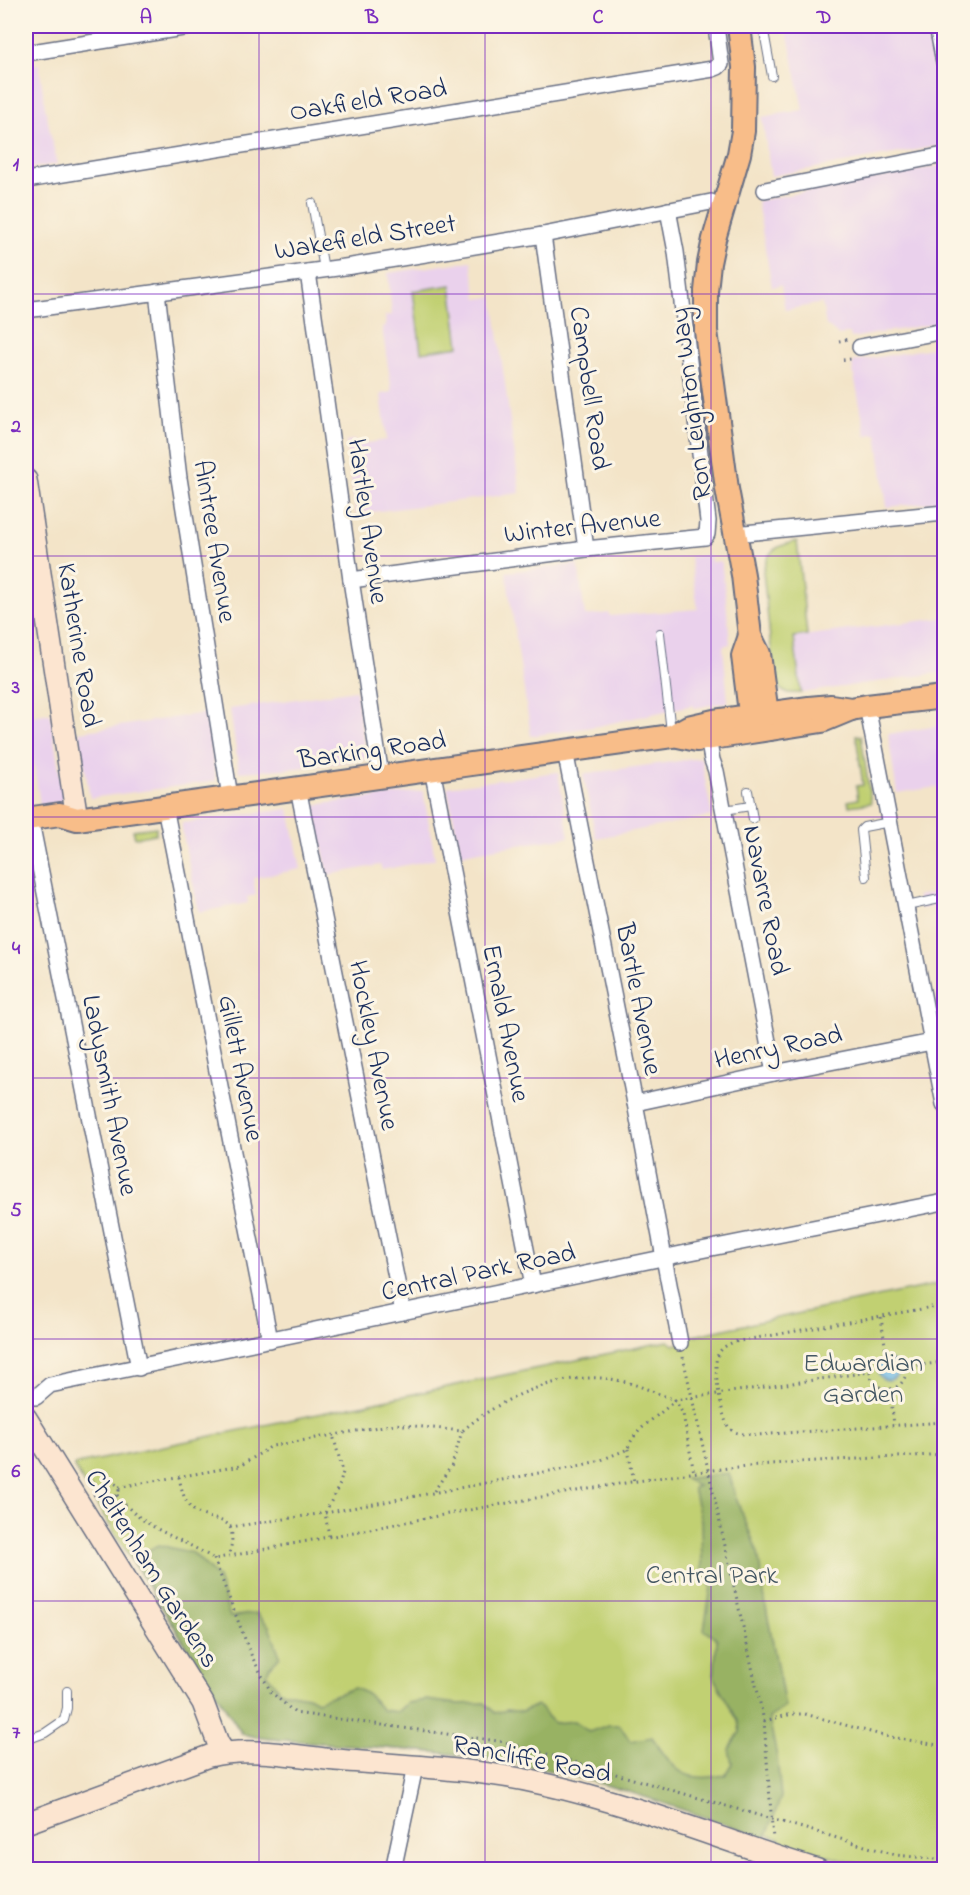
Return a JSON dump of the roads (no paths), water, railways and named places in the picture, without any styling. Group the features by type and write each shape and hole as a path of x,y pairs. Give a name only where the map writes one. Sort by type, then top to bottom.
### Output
{"main road":[{"name":"Ron Leighton Way","path":"739,26 744,67 743,131 739,154 714,239 706,291 707,342 727,489 743,575 750,636 743,656 760,723"},
{"name":"Katherine Road","path":"26,480 77,819"},
{"name":"Barking Road","path":"673,736 688,727 822,721 859,708 945,697"},
{"name":"Barking Road","path":"28,828 60,814 77,819 673,736 697,740 760,723"},
{"name":"Cheltenham Gardens","path":"26,1418 203,1703 218,1743 224,1752"},
{"name":"Rancliffe Road","path":"224,1752 261,1753 476,1772 543,1784 655,1815 768,1855 819,1869"},
{"path":"26,1823 224,1752"}],"street":[{"path":"26,53 195,26"},
{"name":"Oakfield Road","path":"26,180 718,67 721,64 721,56 716,26"},
{"path":"937,26 945,62"},
{"path":"765,190 945,155"},
{"name":"Wakefield Street","path":"26,310 308,272 543,235 711,202"},
{"name":"Winter Avenue","path":"351,580 586,549 705,537 708,521 676,252 668,210"},
{"name":"Campbell Road","path":"543,235 586,549"},
{"name":"Hartley Avenue","path":"308,272 381,776"},
{"name":"Aintree Avenue","path":"157,292 180,478 230,797"},
{"path":"855,343 945,331"},
{"path":"735,534 945,513"},
{"path":"859,708 890,822 945,1104"},
{"name":"Navarre Road","path":"708,738 774,1073"},
{"name":"Bartle Avenue","path":"565,751 680,1343"},
{"name":"Ernald Avenue","path":"432,769 533,1285"},
{"name":"Hockley Avenue","path":"298,788 403,1312"},
{"name":"Gillett Avenue","path":"165,807 270,1340"},
{"name":"Ladysmith Avenue","path":"28,828 139,1368"},
{"name":"Henry Road","path":"635,1102 932,1042"},
{"name":"Central Park Road","path":"26,1397 36,1397 50,1386 663,1258 945,1202"},
{"path":"393,1869 415,1767"}],"lane":[{"path":"764,26 772,76"},
{"path":"312,203 324,269"},
{"path":"660,633 673,736"},
{"path":"748,791 753,819"},
{"path":"724,810 751,806"},
{"path":"866,877 861,830 864,827 890,822"},
{"path":"907,906 945,898"},
{"path":"26,1740 45,1733 64,1720 67,1690"}],"water":[{"path":"888,1360 895,1363 898,1370 895,1377 888,1380 881,1377 878,1370 881,1363"}],"park label":[{"name":"Edwardian Garden","path":"863,1378"},
{"name":"Central Park","path":"712,1574"}]}
